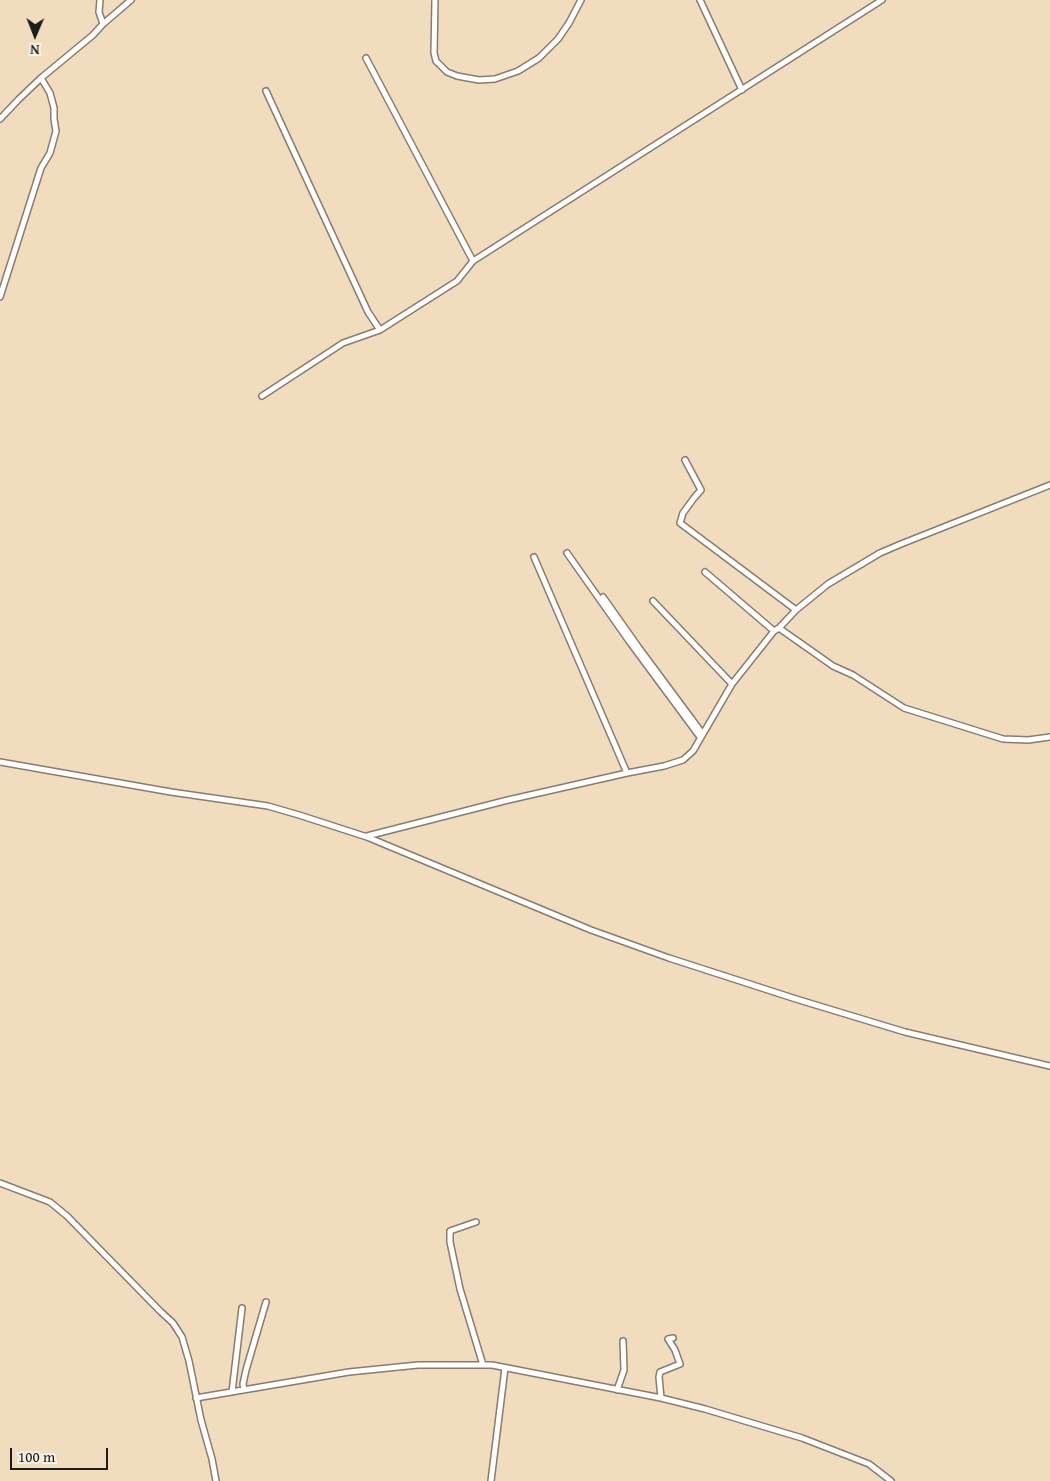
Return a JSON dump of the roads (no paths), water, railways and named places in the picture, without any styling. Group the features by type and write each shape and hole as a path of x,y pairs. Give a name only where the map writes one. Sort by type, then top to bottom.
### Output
{"street":[{"path":"100,0 99,12 103,24"},
{"path":"0,119 41,78 131,0"},
{"path":"435,0 434,53 436,61 447,72 479,80 495,79 518,71 539,58 558,39 581,0"},
{"path":"700,0 742,90"},
{"path":"262,396 343,343 380,330 458,281 473,261 882,0"},
{"path":"366,58 473,261"},
{"path":"0,297 41,168 50,153 56,132 54,108 50,93 41,78"},
{"path":"266,90 368,312 380,330"},
{"path":"685,460 701,490 683,514 680,524 796,610"},
{"path":"367,836 508,800 664,766 683,760 693,751 732,684 776,630 796,610 828,584 880,553 909,540 1050,485"},
{"path":"567,553 634,649 701,735"},
{"path":"534,557 627,773"},
{"path":"705,572 776,630 833,666 853,675 904,708 1003,739 1028,740 1050,737"},
{"path":"603,597 701,735"},
{"path":"653,601 732,684"},
{"path":"0,762 171,792 268,806 367,836 591,930 669,958 905,1032 1050,1066"},
{"path":"0,1183 50,1202 67,1216 160,1312 174,1323 182,1337 189,1361 216,1481"},
{"path":"476,1222 450,1231 450,1242 460,1289 483,1364"},
{"path":"244,1390 243,1384 246,1370 266,1302"},
{"path":"232,1392 242,1308"},
{"path":"662,1398 660,1372 680,1364 675,1350 668,1339 673,1338"},
{"path":"617,1390 624,1370 623,1341"},
{"path":"196,1398 350,1372 418,1365 483,1364 662,1398 705,1409 802,1438 870,1464 891,1481"},
{"path":"491,1481 505,1368"}]}
